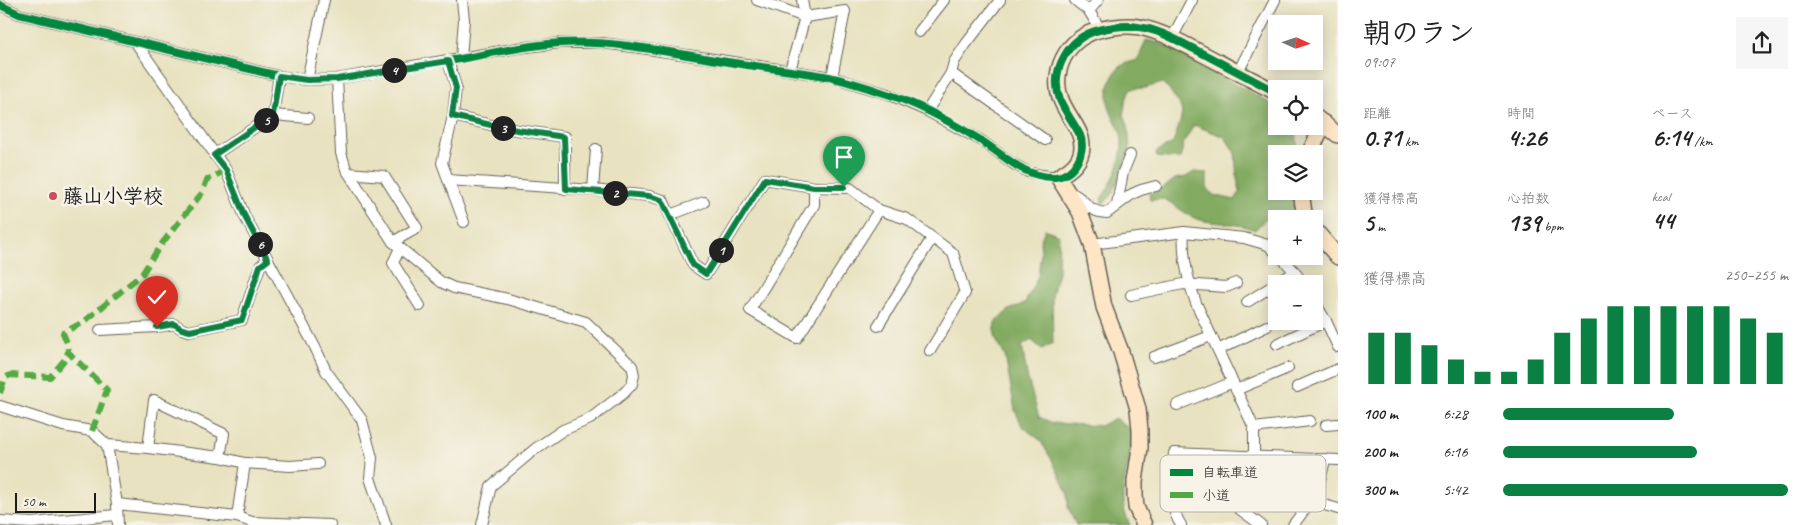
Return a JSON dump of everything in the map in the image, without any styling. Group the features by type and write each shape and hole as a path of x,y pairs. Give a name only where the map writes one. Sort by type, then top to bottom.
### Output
{"street":[{"path":"307,80 324,0"},
{"path":"461,58 464,20 462,0"},
{"path":"758,0 805,17 845,11 832,78"},
{"path":"790,70 805,17 802,0"},
{"path":"919,32 944,0"},
{"path":"927,111 951,73 954,62 1000,0"},
{"path":"1075,0 1089,11 1100,29"},
{"path":"1089,11 1098,0"},
{"path":"1172,38 1192,0"},
{"path":"1238,72 1275,0"},
{"path":"0,5 19,14 136,43 279,76 307,80 337,79 518,48 602,43 790,70 832,78 888,94 927,111 982,141 1012,163 1028,172 1042,176 1058,177 1075,166 1080,155 1082,146 1080,136 1060,100 1058,77 1064,56 1079,39 1100,29 1137,26 1172,38 1268,88"},
{"path":"136,43 226,170 245,217 315,346 326,371 362,420 372,458 370,478 386,525"},
{"path":"448,61 456,88 442,163 464,222"},
{"path":"951,73 1045,140"},
{"path":"273,115 279,76"},
{"path":"337,79 341,153 349,173 397,245 442,282 454,288 508,299 586,322 632,366 634,375 632,384 624,393 590,419 563,430 535,449 491,486 482,525"},
{"path":"214,155 273,115 308,118"},
{"path":"452,116 504,128 564,137 566,189"},
{"path":"1323,123 1338,134"},
{"path":"593,190 596,149"},
{"path":"1117,204 1123,172 1130,155"},
{"path":"349,173 384,176 417,228 397,245 392,263 420,306"},
{"path":"1058,177 1080,212 1092,244 1104,307 1121,352 1138,408 1140,448 1134,481 1136,507 1144,525"},
{"path":"448,180 593,190 649,196 662,200 693,265 706,274 765,179 814,187 850,188 880,210 907,219 953,253 965,293 930,351"},
{"path":"1066,191 1081,198 1090,209 1099,213 1107,213 1112,211 1117,204 1141,190 1156,186"},
{"path":"814,187 814,205 750,310 796,338 880,210"},
{"path":"670,214 704,202"},
{"path":"1092,244 1184,232 1244,238 1268,245"},
{"path":"1174,455 1174,453 1254,455 1254,428 1196,303 1190,285 1184,232"},
{"path":"878,326 932,238"},
{"path":"1323,240 1338,257"},
{"path":"100,330 157,327 174,324 190,331 242,320 260,266 268,260"},
{"path":"1289,265 1298,275"},
{"path":"1247,302 1296,272"},
{"path":"1131,295 1183,284 1226,287 1236,283"},
{"path":"1323,316 1338,347"},
{"path":"1277,344 1326,321"},
{"path":"1218,350 1267,326"},
{"path":"1154,357 1211,336"},
{"path":"1177,405 1288,368"},
{"path":"1297,387 1338,370"},
{"path":"148,448 154,400 224,434 220,457"},
{"path":"0,406 63,426 92,431 107,445 220,457 245,463 290,466 318,464"},
{"path":"1254,428 1310,421"},
{"path":"1326,425 1338,424"},
{"path":"107,445 117,515"},
{"path":"238,517 245,463"},
{"path":"1326,505 1338,509"},
{"path":"1175,512 1181,525"},
{"path":"1243,512 1261,525"},
{"path":"1294,525 1303,512"},
{"path":"0,521 32,523 117,515 238,517 252,524 330,525"}],"green space":[{"path":"1146,40 1155,42 1171,48 1208,71 1252,92 1268,102 1268,135 1296,135 1297,145 1268,145 1268,200 1295,200 1295,207 1290,210 1268,210 1268,217 1255,230 1240,225 1197,219 1164,199 1150,200 1149,194 1165,187 1175,179 1186,177 1194,172 1207,173 1207,187 1213,195 1235,200 1240,192 1235,153 1225,137 1194,125 1184,142 1180,159 1157,157 1156,152 1173,143 1182,110 1163,83 1145,88 1130,89 1125,103 1124,114 1128,126 1130,149 1112,195 1103,204 1101,199 1116,172 1122,150 1119,128 1110,110 1108,99 1109,87 1113,76 1120,67 1138,60"},
{"path":"1045,229 1059,235 1058,272 1052,296 1053,343 1042,349 1031,340 1022,346 1027,376 1039,417 1053,423 1100,426 1115,418 1132,431 1130,455 1123,490 1124,507 1130,525 1076,525 1068,507 1068,494 1052,460 1040,440 1022,426 1015,410 1005,356 995,338 995,322 1009,310 1025,303 1038,276 1041,252 1040,242"}],"marked path":[{"path":"92,431 107,390 68,352 63,333 85,321 142,274 160,246 202,193 207,180 226,170"},
{"path":"0,393 5,378 10,375 50,377 66,358 68,352"}],"cycle path":[{"path":"0,5 19,14 279,76 307,80 352,77 510,49 560,43 648,48 817,75 864,86 896,97 969,133 1024,170 1034,174 1055,177 1062,176 1073,168 1082,149 1080,135 1060,100 1057,89 1057,77 1064,56 1071,47 1088,34 1099,30 1124,26 1153,30 1175,39 1268,88"}],"place":[{"name":"藤山小学校","path":"53,196"}],"route":[{"path":"157,327 174,324 190,331 242,320 260,266 268,260 245,217 226,170 214,155 273,115 279,76 307,80 337,79 448,61 456,88 452,116 504,128 564,137 566,189 649,196 662,200 693,265 706,274 765,179 814,187 844,187"}]}
